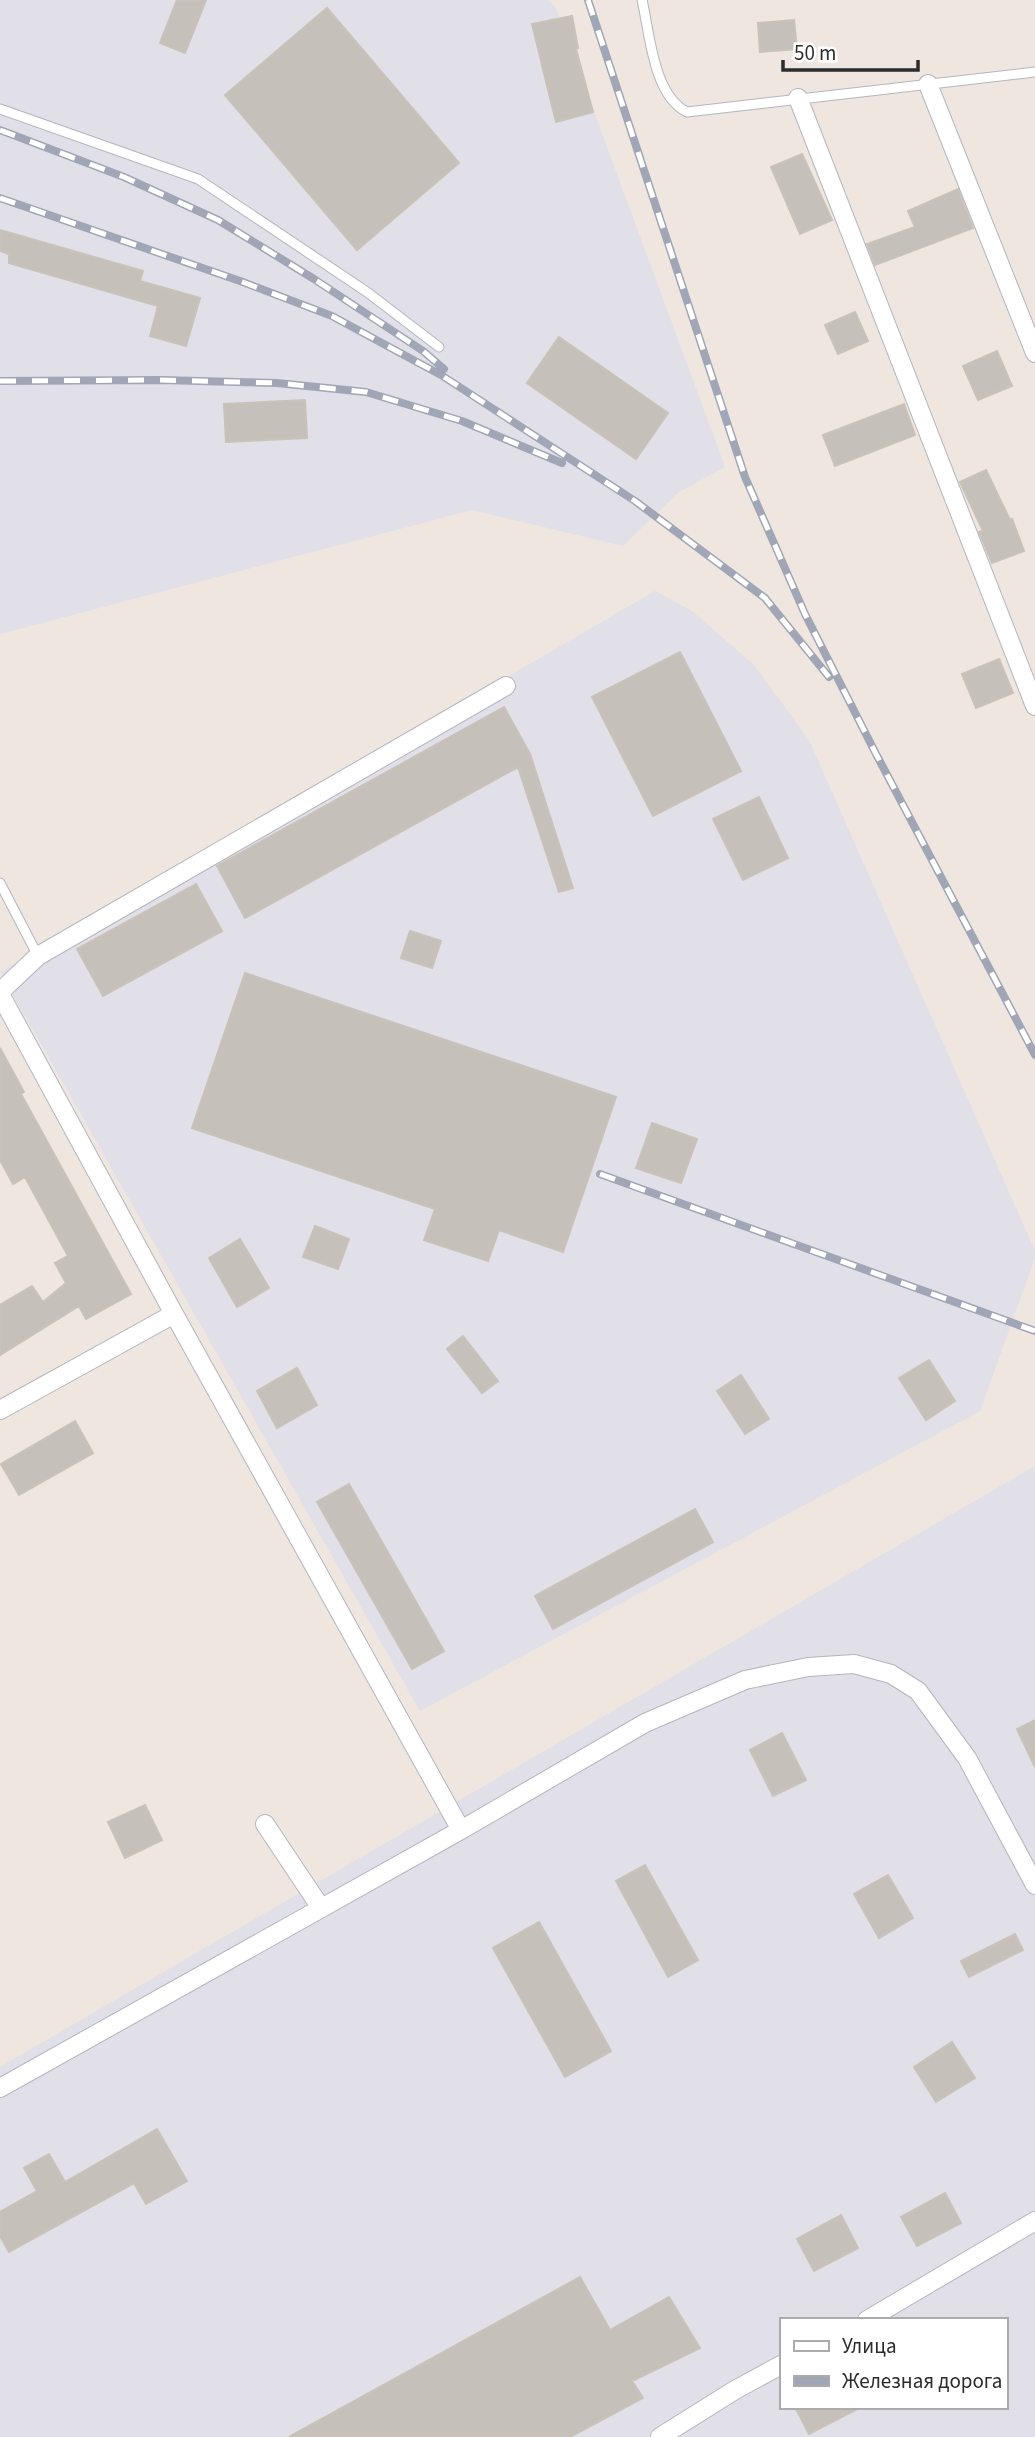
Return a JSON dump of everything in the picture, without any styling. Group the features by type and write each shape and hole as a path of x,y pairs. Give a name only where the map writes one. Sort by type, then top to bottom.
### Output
{"street":[{"path":"928,83 1035,353"},
{"path":"798,98 1035,706"},
{"path":"461,1830 174,1314 0,993 38,956 506,686"},
{"path":"0,1410 174,1314"},
{"path":"0,2088 461,1830 645,1723 745,1680 808,1667 854,1664 891,1674 918,1691 967,1758 1035,1885"},
{"path":"265,1824 321,1908"},
{"path":"870,2318 1035,2221"},
{"path":"660,2437 780,2366"}],"lane":[{"path":"642,0 661,84 675,106 687,112 1035,72"},
{"path":"0,109 198,179 368,292 439,347"},
{"path":"0,883 38,956"}],"shaded area":[{"path":"0,0 547,0 555,6 725,467 679,492 623,546 472,510 0,634"},
{"path":"655,591 692,611 754,665 809,740 1035,1251 1035,1258 980,1411 420,1711 0,972"},
{"path":"1035,1466 1035,2437 0,2437 0,2067"}],"building":[{"path":"177,0 206,0 185,53 160,43"},
{"path":"327,8 459,163 357,250 225,95"},
{"path":"572,16 578,48 576,49 593,112 556,122 532,24"},
{"path":"794,20 797,49 760,52 758,23"},
{"path":"802,154 832,220 800,234 771,167"},
{"path":"958,189 973,228 875,265 867,244 915,227 908,211"},
{"path":"0,230 143,271 140,281 200,298 186,346 150,336 158,306 9,263 9,254 0,251"},
{"path":"855,312 868,341 838,354 825,325"},
{"path":"559,337 668,413 636,459 527,383"},
{"path":"997,351 1012,386 978,400 963,366"},
{"path":"305,400 307,438 226,442 224,404"},
{"path":"904,404 915,435 835,466 823,435"},
{"path":"986,470 1010,520 1012,519 1024,551 992,563 979,532 983,531 960,482"},
{"path":"680,652 741,771 653,816 592,697"},
{"path":"999,659 1013,693 976,708 962,674"},
{"path":"504,707 530,754 573,888 559,892 518,767 245,918 217,866"},
{"path":"759,797 788,858 743,880 713,819"},
{"path":"196,884 222,931 103,996 77,949"},
{"path":"410,931 441,941 432,968 401,958"},
{"path":"245,973 616,1097 563,1252 499,1230 488,1261 424,1240 435,1209 192,1128"},
{"path":"0,1048 24,1092 21,1094 131,1294 86,1319 79,1306 0,1355 0,1305 32,1286 43,1302 66,1283 55,1263 68,1256 25,1177 13,1184 0,1160"},
{"path":"652,1123 697,1139 681,1183 636,1168"},
{"path":"315,1226 349,1239 338,1269 303,1257"},
{"path":"240,1239 269,1288 237,1307 209,1258"},
{"path":"463,1336 498,1381 482,1393 447,1349"},
{"path":"929,1360 955,1401 926,1420 899,1378"},
{"path":"297,1368 317,1405 277,1428 257,1391"},
{"path":"741,1375 769,1419 745,1434 717,1391"},
{"path":"75,1421 93,1453 19,1495 1,1464"},
{"path":"349,1484 444,1651 412,1669 317,1502"},
{"path":"695,1509 713,1542 553,1629 535,1596"},
{"path":"1035,1720 1035,1767 1017,1729"},
{"path":"782,1733 806,1780 773,1796 750,1750"},
{"path":"145,1805 162,1840 125,1858 108,1822"},
{"path":"645,1865 698,1960 668,1977 616,1881"},
{"path":"888,1875 913,1918 879,1938 854,1894"},
{"path":"539,1922 611,2051 565,2077 493,1948"},
{"path":"1015,1934 1023,1950 969,1977 961,1961"},
{"path":"952,2042 975,2078 936,2102 914,2067"},
{"path":"157,2129 187,2181 146,2204 134,2183 9,2252 0,2236 0,2212 37,2191 24,2168 49,2154 65,2182"},
{"path":"945,2193 961,2223 917,2246 901,2217"},
{"path":"841,2215 858,2248 814,2271 797,2239"},
{"path":"580,2277 610,2330 669,2297 700,2348 632,2381 643,2398 570,2437 289,2437"},
{"path":"796,2409 857,2409 809,2434"}],"railway":[{"path":"588,0 745,477 805,614 1035,1055"},
{"path":"0,130 124,177 218,220 314,279 423,351 444,369"},
{"path":"0,198 240,281 332,316 441,375 635,501 765,598 829,677"},
{"path":"0,381 161,380 277,383 366,392 462,421 562,463"},
{"path":"600,1174 1035,1331"}]}
